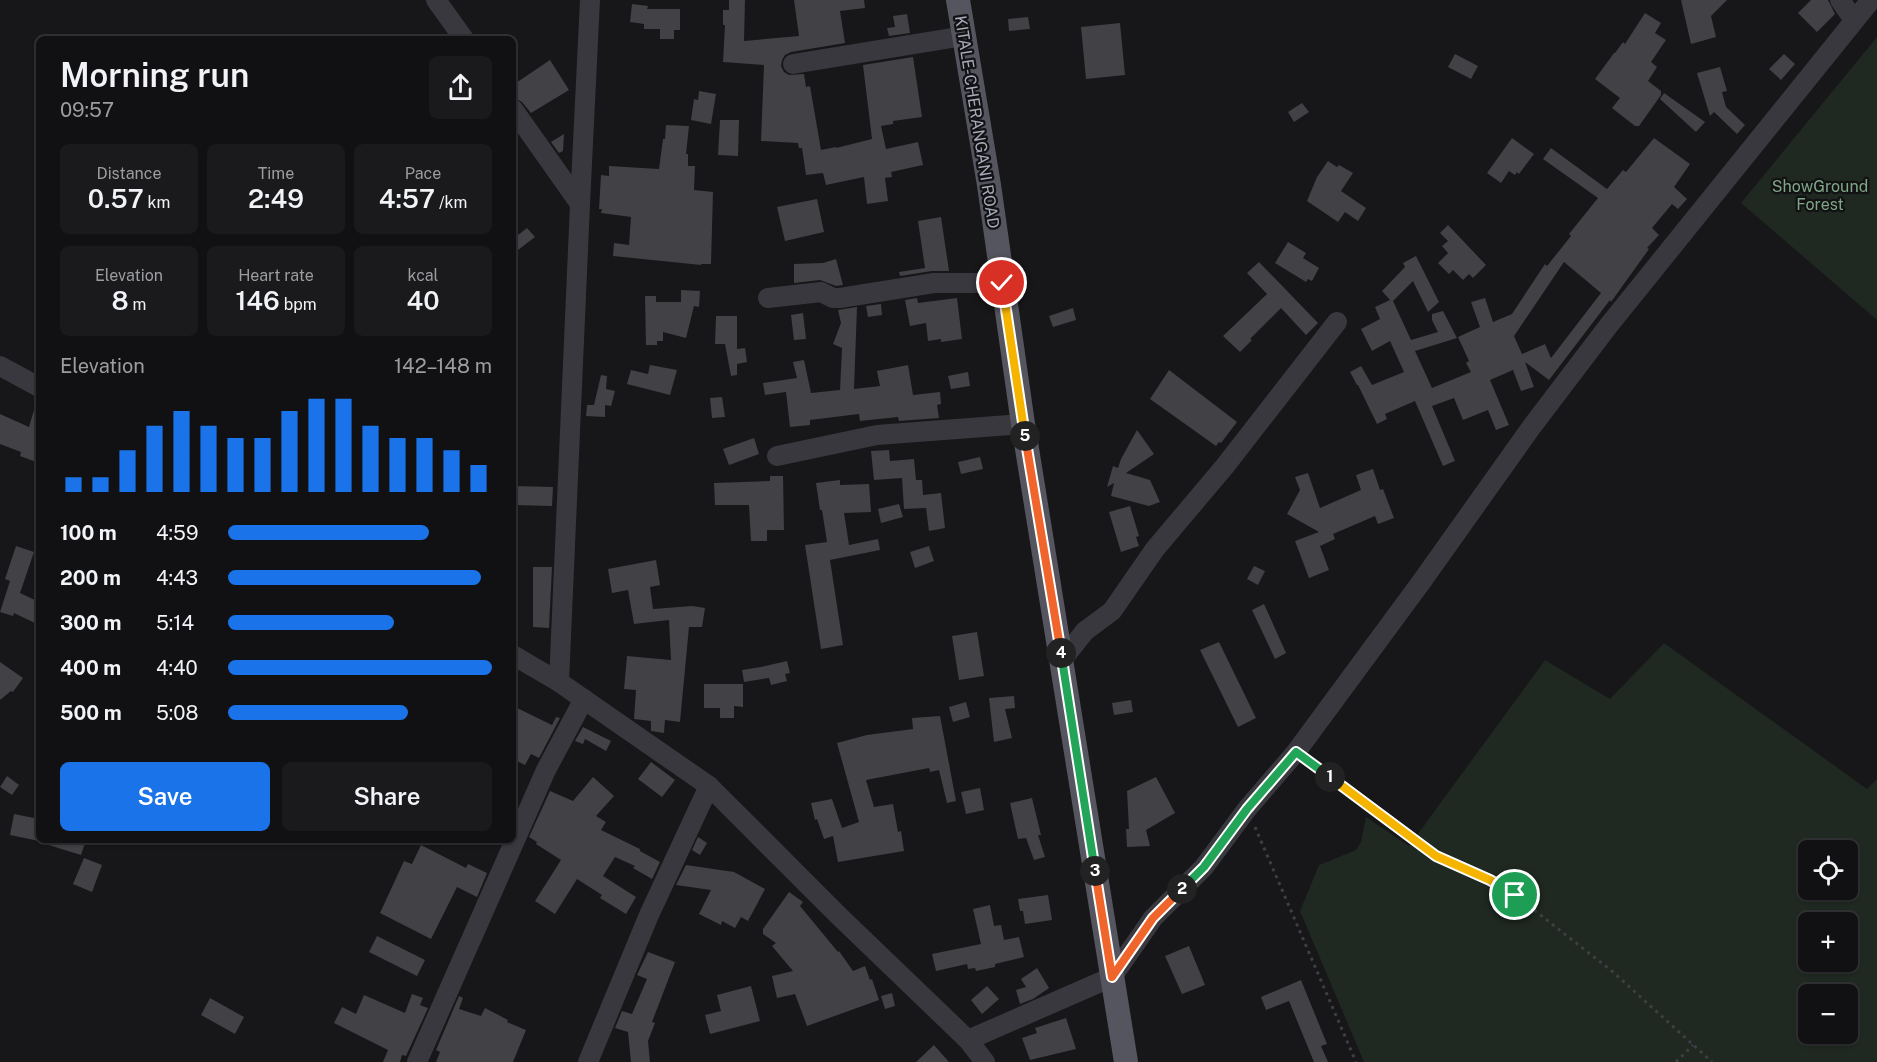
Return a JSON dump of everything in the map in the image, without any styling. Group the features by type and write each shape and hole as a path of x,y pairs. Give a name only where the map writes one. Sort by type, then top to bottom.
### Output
{"main road":[{"name":"KITALE-CHERANGANI ROAD","path":"958,0 1023,424 1126,1062"}],"street":[{"path":"436,0 462,36"},
{"path":"560,682 590,0"},
{"path":"1840,0 1854,21"},
{"path":"968,1040 1112,977 1153,918 1204,867 1247,809 1296,752 1530,429 1609,325 1870,0"},
{"path":"793,64 964,36"},
{"path":"516,113 580,204"},
{"path":"768,298 821,292 833,298 840,298 934,282 1002,283"},
{"path":"1062,660 1085,631 1112,611 1155,549 1225,466 1337,322"},
{"path":"0,366 36,385"},
{"path":"777,456 877,435 1023,424"},
{"path":"516,657 560,682 709,786 968,1040 982,1061"},
{"path":"516,838 546,770 584,699"},
{"path":"588,1062 649,915 709,786"},
{"path":"417,1062 514,843"}],"path":[{"path":"1296,752 1436,856 1490,880 1515,895 1613,972 1712,1062"},
{"path":"1247,809 1356,1062"},
{"path":"1676,1062 1693,1045"}],"green space":[{"name":"ShowGround Forest","path":"1877,37 1877,320 1741,203"},
{"path":"1664,643 1867,789 1877,779 1877,1062 1364,1062 1300,911 1319,865 1356,850 1361,842 1366,817 1409,846 1545,660 1610,699"}],"building":[{"path":"729,0 745,0 744,41 799,36 794,0 864,0 865,8 840,11 845,43 791,52 782,60 781,66 784,72 789,75 804,74 806,87 810,86 821,150 872,139 863,65 913,57 922,117 893,121 893,124 881,126 886,149 918,142 923,165 891,172 892,177 885,178 888,201 867,204 864,177 826,185 823,173 806,175 802,148 799,148 798,143 761,141 764,65 723,62 725,25 723,25 723,10 729,10"},
{"path":"1681,0 1727,0 1711,16 1716,37 1691,44"},
{"path":"1811,0 1828,0 1835,14 1817,32 1798,13"},
{"path":"632,4 648,6 647,9 680,9 680,30 674,30 674,39 660,39 660,29 644,29 644,24 630,22"},
{"path":"1645,13 1661,23 1655,33 1666,40 1651,62 1657,67 1648,81 1661,91 1661,95 1639,126 1635,126 1612,108 1620,98 1595,79 1623,42 1625,44"},
{"path":"907,14 910,33 889,36 887,28 895,27 893,16"},
{"path":"1028,17 1030,29 1009,31 1008,19"},
{"path":"1120,23 1125,75 1086,79 1081,27"},
{"path":"1455,54 1478,66 1471,79 1448,67"},
{"path":"1784,54 1795,64 1781,80 1769,69"},
{"path":"550,60 569,90 531,113 516,99 516,83"},
{"path":"1720,67 1727,91 1722,92 1726,107 1745,125 1737,134 1714,112 1710,116 1697,73"},
{"path":"699,91 716,94 711,124 691,120 694,99 698,100"},
{"path":"1664,93 1705,122 1696,132 1660,99"},
{"path":"1302,103 1309,112 1294,122 1288,112"},
{"path":"720,120 739,120 738,156 718,155"},
{"path":"666,125 689,126 686,154 688,154 688,166 695,166 694,190 713,192 711,264 701,265 613,256 614,243 629,245 631,217 601,213 602,209 599,209 601,175 609,176 609,166 659,169"},
{"path":"564,134 563,151 559,153 551,142"},
{"path":"1512,138 1534,154 1519,174 1517,172 1515,175 1509,171 1501,183 1487,173"},
{"path":"1654,138 1690,164 1674,187 1687,199 1678,209 1672,204 1652,228 1659,235 1647,248 1649,249 1611,302 1610,300 1549,380 1525,362 1534,387 1521,391 1513,370 1490,380 1509,425 1496,430 1488,410 1463,420 1454,398 1432,406 1455,461 1443,466 1415,401 1385,414 1387,419 1377,424 1350,372 1361,366 1372,385 1404,372 1390,341 1372,351 1361,329 1380,319 1375,307 1390,300 1382,291 1405,267 1403,263 1416,256 1439,302 1428,312 1413,281 1393,301 1411,340 1438,332 1432,320 1432,314 1443,311 1457,338 1415,351 1432,388 1471,372 1466,363 1469,361 1458,337 1480,327 1471,302 1485,298 1493,322 1512,314 1545,264 1547,266 1598,198 1543,159 1551,148 1607,189 1623,170 1626,172","holes":["1564,262 1601,293 1551,358 1545,344 1522,354 1514,336"]},
{"path":"1328,161 1353,173 1341,191 1366,208 1358,221 1345,212 1338,222 1307,201 1317,177"},
{"path":"817,199 824,232 785,241 777,207"},
{"path":"941,217 949,271 900,276 899,272 925,268 918,221"},
{"path":"1448,225 1486,265 1473,278 1469,274 1463,280 1453,270 1449,274 1438,263 1448,253 1442,246 1448,241 1440,233"},
{"path":"527,228 535,237 518,250 516,237"},
{"path":"1288,242 1306,253 1303,258 1319,268 1312,281 1308,279 1306,282 1275,263"},
{"path":"836,259 843,285 836,286 820,280 794,283 794,264 823,263"},
{"path":"1259,262 1318,323 1306,335 1281,308 1240,352 1223,336 1267,294 1247,273"},
{"path":"681,290 700,291 699,307 694,306 686,338 663,332 663,341 657,341 657,345 646,345 645,296 656,296 656,302 681,302"},
{"path":"917,298 918,303 957,298 962,339 928,341 926,323 910,326 905,300"},
{"path":"881,304 882,315 868,317 866,306"},
{"path":"857,307 854,389 880,386 877,371 908,365 913,395 940,392 941,404 937,405 939,418 899,421 898,417 860,421 859,414 810,420 810,425 790,427 786,392 765,395 763,383 797,378 793,362 804,360 811,393 840,390 842,348 833,344 841,323 838,310"},
{"path":"1073,308 1076,320 1053,327 1049,316"},
{"path":"803,313 806,339 794,340 791,315"},
{"path":"716,316 737,316 737,349 745,348 747,362 737,364 737,375 731,376 725,344 715,344"},
{"path":"650,365 677,370 670,395 627,384 631,370 648,374"},
{"path":"1169,370 1237,422 1221,443 1219,442 1216,446 1150,399"},
{"path":"968,372 970,386 951,389 948,376"},
{"path":"601,375 607,376 606,389 615,391 611,406 605,405 605,417 586,416 587,405 594,405"},
{"path":"722,397 725,417 712,418 710,398"},
{"path":"36,403 36,462 20,456 21,452 0,444 0,414 29,427"},
{"path":"1137,430 1154,454 1126,473 1150,480 1160,502 1149,506 1111,496 1114,483 1107,487 1113,466 1118,468"},
{"path":"754,438 759,454 729,465 723,449"},
{"path":"889,450 890,461 914,459 916,480 922,480 923,495 941,493 945,528 929,531 926,508 904,509 902,478 874,480 871,451"},
{"path":"980,457 983,469 961,474 958,462"},
{"path":"1373,469 1380,490 1383,489 1394,518 1378,524 1375,516 1333,534 1335,539 1320,546 1329,570 1309,578 1295,541 1319,532 1287,514 1300,490 1295,477 1308,473 1320,508 1361,490 1356,475"},
{"path":"770,476 783,476 784,530 767,530 767,541 751,541 749,505 715,505 714,483 770,481"},
{"path":"840,480 840,485 869,484 871,512 844,513 849,545 878,539 880,550 830,560 843,645 821,649 805,545 827,542 816,483"},
{"path":"516,486 553,487 552,506 516,505"},
{"path":"899,504 903,517 881,523 878,509"},
{"path":"1130,506 1139,536 1136,537 1139,546 1121,552 1109,512"},
{"path":"16,546 34,552 20,593 36,601 36,624 14,613 13,616 0,612 10,581 5,579"},
{"path":"929,546 934,561 915,568 910,552"},
{"path":"656,560 660,585 650,587 653,609 692,606 705,608 702,627 689,627 680,722 665,720 664,733 651,731 651,721 634,719 636,690 624,689 627,656 671,660 669,620 634,624 628,590 612,593 608,569"},
{"path":"1254,566 1265,571 1258,585 1247,579"},
{"path":"533,567 552,567 549,628 533,627"},
{"path":"1264,604 1286,653 1275,659 1252,610"},
{"path":"977,632 984,676 959,680 952,636"},
{"path":"1219,642 1256,718 1238,727 1200,650"},
{"path":"787,661 790,673 785,674 787,681 771,685 769,678 744,682 742,670"},
{"path":"0,662 23,678 13,692 11,691 0,700"},
{"path":"704,684 743,684 743,707 734,706 734,718 720,718 720,708 704,708"},
{"path":"1014,696 1015,708 1005,709 1012,738 994,742 989,698"},
{"path":"1131,700 1133,712 1114,715 1112,703"},
{"path":"966,702 970,717 953,722 949,707"},
{"path":"516,707 552,725 556,717 560,718 539,758 531,754 525,765 516,760"},
{"path":"940,716 956,801 947,803 939,770 930,772 929,768 866,780 874,807 893,804 904,851 838,862 833,836 824,839 817,819 815,820 811,803 832,799 842,828 859,822 837,743 867,735 913,729 912,718"},
{"path":"583,727 611,741 606,751 585,739 583,744 575,741"},
{"path":"651,762 675,780 662,797 638,779"},
{"path":"7,776 19,785 12,795 0,787"},
{"path":"593,777 614,796 596,816 606,822 601,830 640,849 660,862 652,879 633,868 635,866 615,857 603,876 636,897 626,914 600,898 602,895 577,879 555,914 535,901 561,860 529,837 550,791 573,801"},
{"path":"1156,777 1175,813 1146,830 1150,846 1127,847 1126,829 1129,829 1127,791"},
{"path":"980,788 984,810 966,814 961,792"},
{"path":"1032,798 1041,835 1038,835 1045,857 1034,860 1026,838 1018,839 1010,803"},
{"path":"14,814 36,818 36,840 10,835"},
{"path":"698,837 707,843 700,855 692,850"},
{"path":"42,843 85,843 81,855"},
{"path":"421,845 466,868 468,864 487,873 477,897 457,887 431,939 380,913 404,861 412,864"},
{"path":"84,858 102,865 92,892 73,884"},
{"path":"686,865 734,872 765,889 748,921 741,917 735,928 722,921 721,925 699,914 711,890 676,885"},
{"path":"789,892 803,902 800,906 853,971 865,966 879,1000 807,1026 795,994 777,998 772,976 793,971 772,946 776,943 763,934 763,929"},
{"path":"1048,895 1052,920 1025,924 1018,899"},
{"path":"990,905 994,926 1001,925 1004,940 1019,937 1024,957 976,971 975,968 968,969 967,964 936,971 932,954 981,944 973,909"},
{"path":"377,936 425,960 417,976 369,952"},
{"path":"1189,946 1205,985 1182,994 1165,956"},
{"path":"648,952 675,962 652,1022 655,1023 648,1041 650,1062 631,1062 628,1032 615,1028 622,1011 632,1014 647,979 637,975"},
{"path":"1037,968 1049,988 1033,999 1020,1004 1016,990 1026,987 1021,979"},
{"path":"1301,980 1327,1044 1321,1046 1328,1062 1314,1062 1289,1001 1266,1010 1261,997"},
{"path":"751,986 760,1021 710,1034 705,1015 721,1011 717,995"},
{"path":"987,986 999,999 982,1014 971,1000"},
{"path":"892,993 895,1006 885,1009 881,996"},
{"path":"412,994 423,998 420,1005 428,1008 406,1056 402,1055 400,1062 383,1062 388,1050 334,1023 342,1007 356,1014 364,995 405,1013"},
{"path":"459,996 463,998 459,1009 481,1016 485,1008 508,1020 507,1022 526,1030 513,1062 436,1062 440,1052 436,1050"},
{"path":"210,998 244,1017 235,1034 201,1015"},
{"path":"1066,1018 1076,1049 1030,1060 1022,1038 1037,1033 1035,1028"},
{"path":"934,1045 949,1062 916,1062"}],"route":[{"path":"1002,283 1112,977 1153,918 1204,867 1247,809 1296,752 1436,856 1490,880 1515,895"}]}
